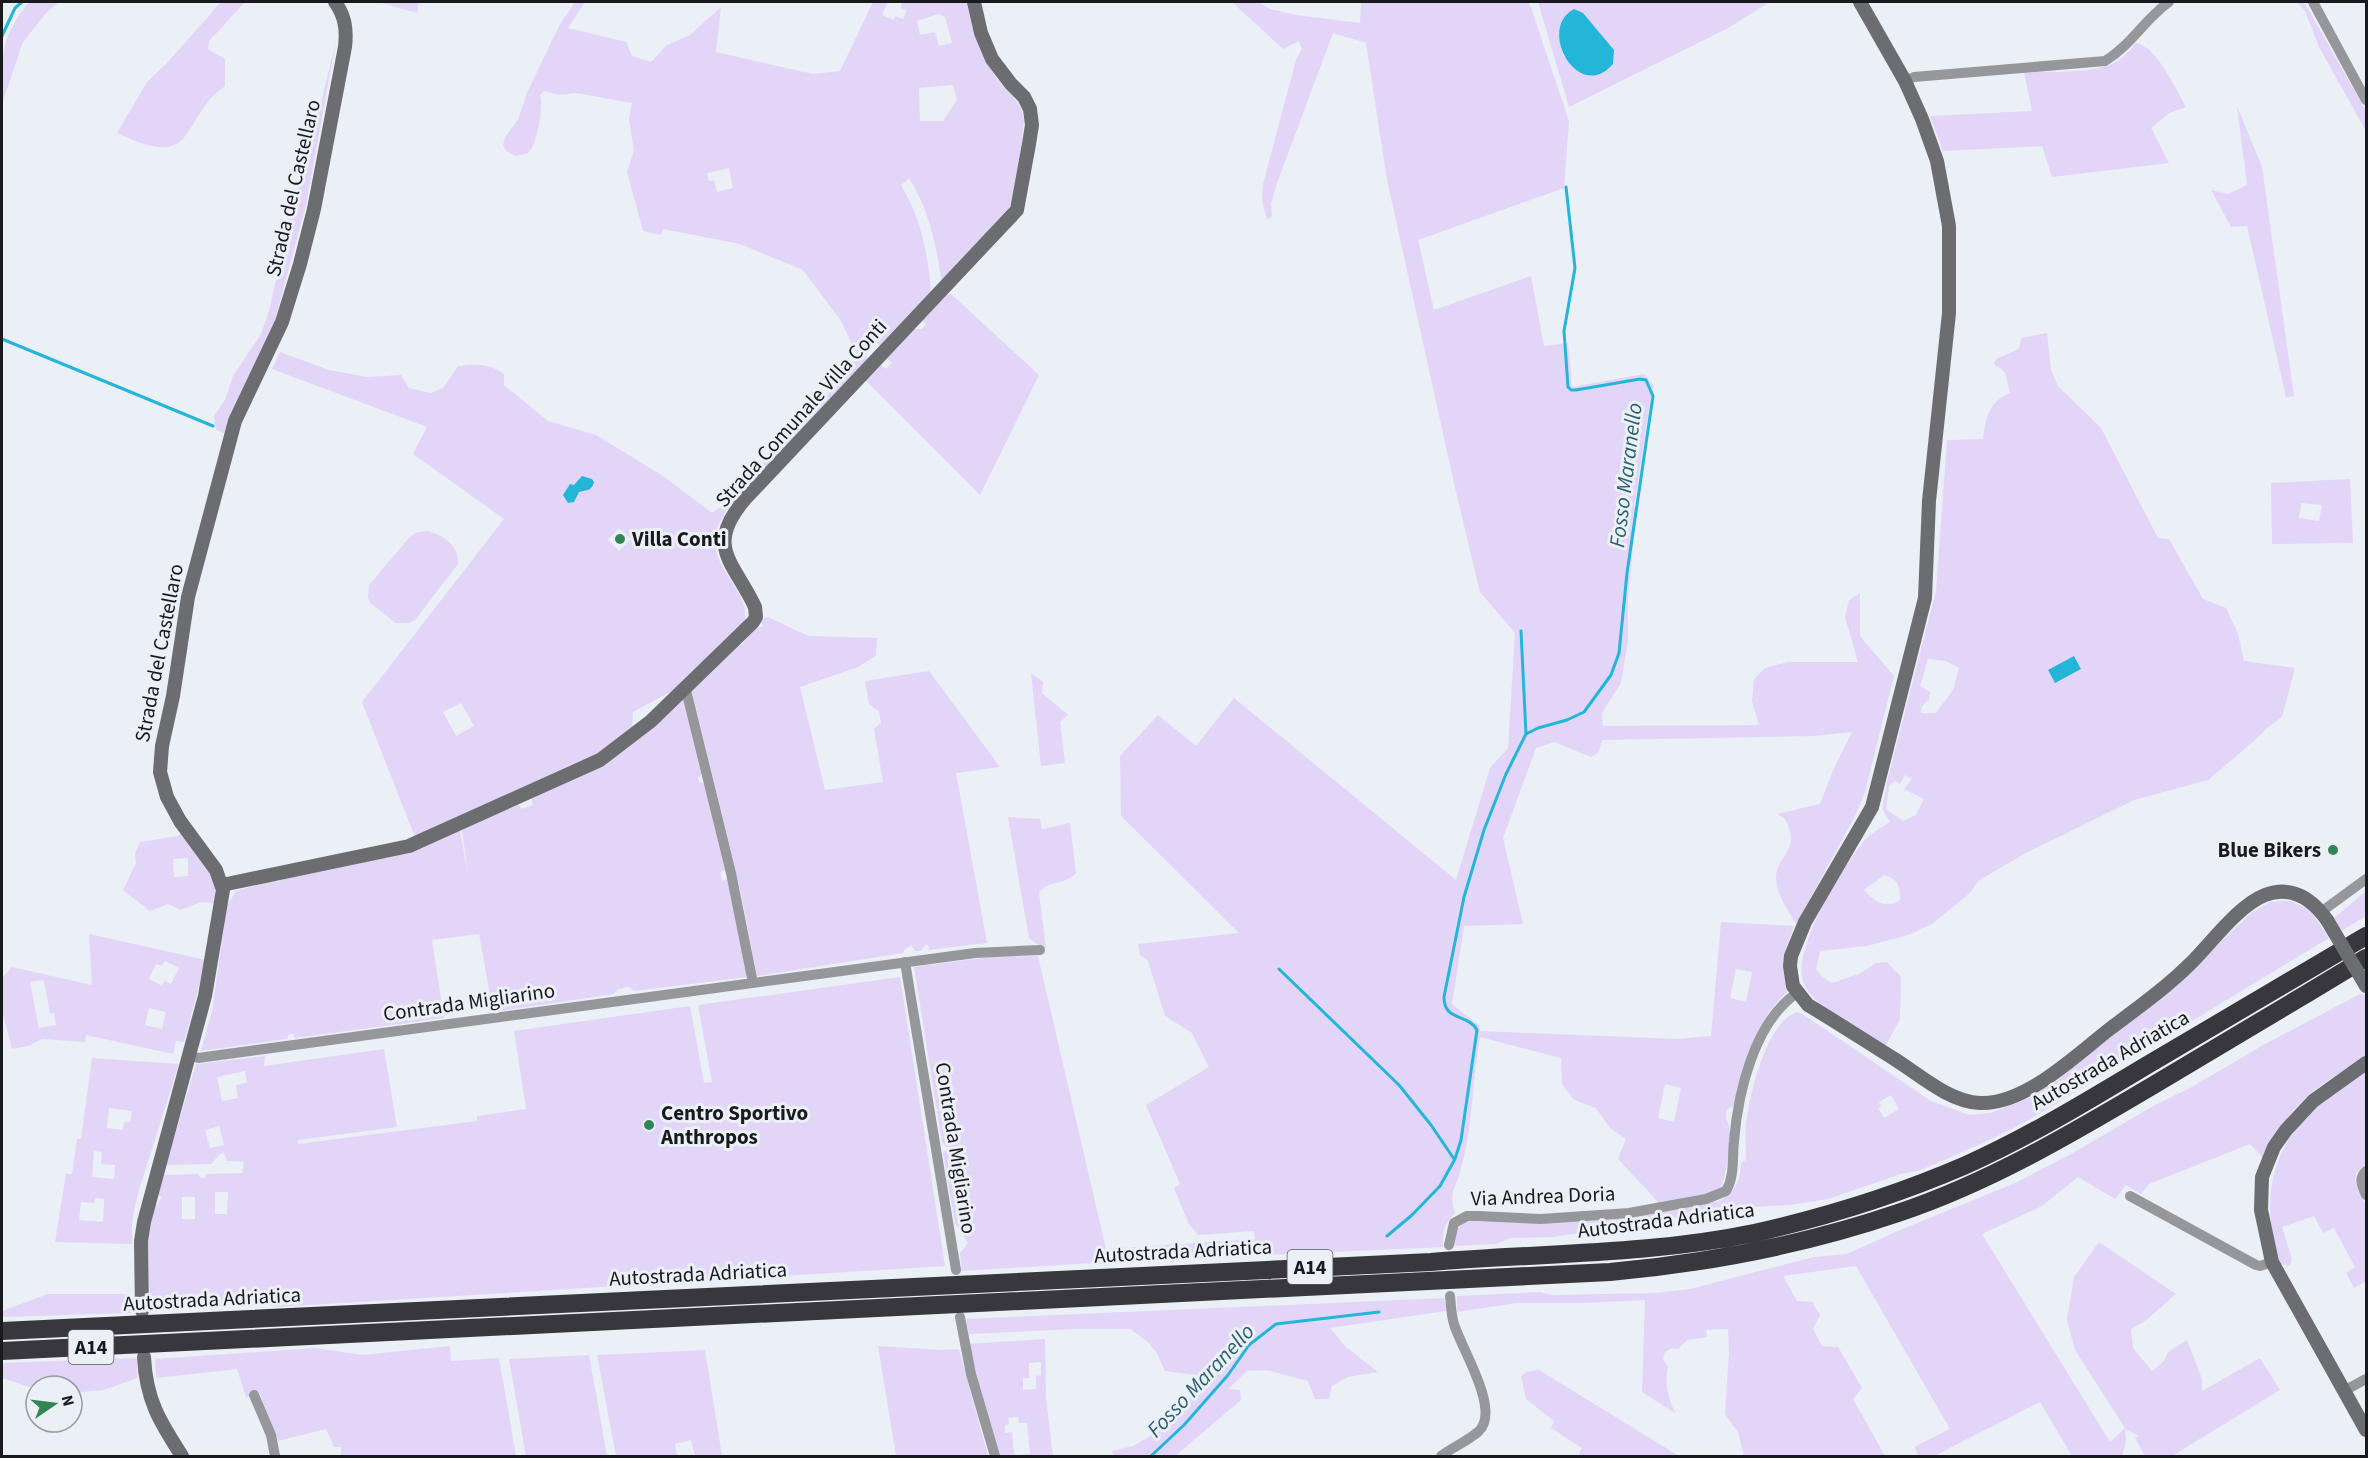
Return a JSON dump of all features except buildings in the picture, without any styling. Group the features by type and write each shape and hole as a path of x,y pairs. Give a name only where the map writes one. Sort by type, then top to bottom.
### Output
{"highway":[{"name":"Autostrada Adriatica","path":"2,1331 1422,1263 1608,1252 1711,1241 1755,1233 1844,1209 1890,1195 1965,1165 2059,1118 2367,936"},
{"name":"Autostrada Adriatica","path":"2,1351 1558,1274 1653,1268 1714,1260 1809,1240 1899,1213 2019,1161 2072,1134 2367,958"}],"street":[{"name":"Strada del Castellaro","path":"222,885 216,870 173,809 163,786 160,760 173,696 188,597 235,422 282,322 314,209 345,47 344,17 334,2"},
{"name":"Strada Comunale Villa Conti","path":"222,885 417,843 600,760 651,721 753,622 756,617 755,607 729,561 724,543 726,527 736,510 1017,210 1032,125 1030,109 1024,97 992,59 981,33 974,2"},
{"path":"1860,2 1905,81 1937,161 1945,202 1950,252 1949,313 1929,501 1925,598 1872,807 1805,922 1791,956 1791,975 1797,993 1808,1005 1932,1083 1961,1100 1984,1104 2013,1097 2048,1077 2176,978 2239,914 2260,898 2277,892 2293,893 2308,898 2324,916 2367,986"},
{"path":"1905,81 1914,77 2105,61 2127,45 2152,13 2169,2"},
{"path":"2313,2 2367,100"},
{"path":"685,686 731,873 753,982"},
{"path":"2324,916 2367,879"},
{"path":"142,1311 141,1241 144,1222 190,1056 213,952 222,885"},
{"name":"Contrada Migliarino","path":"190,1056 198,1058 975,953 1040,950"},
{"name":"Contrada Migliarino","path":"905,962 956,1270"},
{"name":"Via Andrea Doria","path":"1449,1245 1454,1223 1467,1216 1541,1219 1629,1214 1706,1198 1726,1191 1732,1175 1737,1116 1751,1058 1768,1025 1789,998 1797,993"},
{"path":"2367,1063 2305,1108 2286,1130 2274,1147 2262,1178 2261,1210 2272,1262 2367,1430"},
{"path":"2367,1171 2361,1177 2367,1195"},
{"path":"2130,1196 2256,1265 2272,1262"},
{"path":"1441,1456 1479,1431 1485,1423 1487,1412 1482,1393 1454,1323 1450,1296"},
{"path":"960,1317 963,1343 995,1456"},
{"path":"144,1357 146,1386 154,1411 182,1456"},
{"path":"2344,1391 2367,1379"},
{"path":"254,1395 271,1436 275,1456"}],"shaded area":[{"path":"29,2 59,2 46,13 23,42 2,104 4,49 12,26"},
{"path":"221,2 245,2 209,41 208,49 225,59 225,86 210,99 184,137 175,144 162,147 144,144 117,133 147,82"},
{"path":"378,2 419,2 417,13"},
{"path":"575,2 585,2 568,28 626,42 632,56 651,62 667,45 690,35 721,7 716,52 813,74 840,71 873,2 888,2 882,15 894,20 895,16 903,19 907,10 901,8 902,2 968,2 971,24 983,56 994,75 1023,113 1017,182 1012,202 999,223 942,283 934,242 922,203 909,178 901,185 914,210 922,236 931,292 880,345 873,343 866,350 868,360 726,510 716,532 717,556 741,598 745,609 745,621 672,691 633,712 632,730 590,759 415,837 362,702 504,519 413,454 427,427 272,369 280,352 329,370 367,377 401,375 409,388 431,393 443,388 458,366 488,366 499,370 504,374 504,385 548,421 596,435 663,476 712,513 725,504 852,368 856,353 841,321 803,270 740,244 663,229 661,235 643,231 627,172 634,151 629,119 632,103 576,93 559,95 544,91 540,95 539,124 532,148 527,153 515,156 506,151 503,145 505,137 518,120 527,93 559,26","holes":["938,14 945,17 952,43 939,46 935,32 920,35 917,21","953,85 957,100 943,121 920,121 919,88","729,168 733,188 717,192 714,180 709,181 707,173","619,528 631,539 619,551 608,540","461,703 474,726 456,736 443,712"]},
{"path":"1232,2 1258,2 1270,9 1296,15 1360,23 1361,2 1529,2 1569,121 1564,188 1418,240 1434,310 1531,276 1544,346 1568,343 1572,387 1644,374 1654,386 1634,507 1637,508 1628,596 1628,640 1621,683 1602,713 1603,726 1759,725 1752,701 1754,679 1765,668 1788,662 1858,662 1845,617 1849,600 1860,593 1860,636 1894,676 1865,792 1854,818 1796,924 1783,901 1776,882 1777,869 1791,842 1786,821 1777,814 1820,804 1834,768 1852,732 1813,736 1602,740 1599,752 1591,757 1554,742 1536,748 1503,838 1523,924 1464,926 1452,1004 1479,1025 1480,1031 1676,1039 1711,1036 1721,922 1794,926 1784,958 1784,973 1788,991 1759,1029 1747,1058 1735,1105 1727,1109 1730,1145 1727,1168 1720,1189 1709,1194 1659,1203 1618,1159 1626,1139 1610,1128 1596,1108 1574,1100 1562,1084 1561,1058 1480,1037 1468,1136 1452,1200 1455,1213 1444,1228 1443,1247 962,1271 960,1253 968,1243 955,1223 943,1153 948,1148 942,1142 914,967 990,957 1038,956 1106,1249 1255,1239 1254,1231 1198,1235 1189,1224 1174,1188 1180,1184 1146,1105 1209,1067 1192,1033 1165,1016 1148,961 1140,955 1138,944 1239,933 1121,816 1120,756 1158,715 1196,746 1234,698 1456,880 1490,768 1508,748 1515,633 1480,592 1387,180 1366,43 1333,33 1277,183 1271,204 1272,216 1267,220 1262,200 1263,184 1296,60 1302,49 1299,41 1283,49","holes":["1736,969 1752,972 1746,1002 1730,998","1665,1084 1681,1088 1674,1122 1658,1118"]},
{"path":"1538,2 1770,2 1728,28 1569,107","holes":["1583,13 1612,47 1609,69 1591,75 1563,56 1560,31 1563,19"]},
{"path":"2297,2 2304,2 2366,111 2366,131 2319,47 2305,11"},
{"path":"336,41 306,205 275,320 224,433 216,430 214,416 225,400 233,376 261,334 270,308 279,274 286,222 305,169"},
{"path":"2136,43 2143,45 2158,59 2186,107 2169,113 2151,128 2169,163 2052,177 2042,146 1943,151 1930,116 2032,111 2024,72 2099,68 2119,60"},
{"path":"2237,106 2262,167 2294,396 2286,397 2247,226 2231,227 2211,190 2228,194 2247,185"},
{"path":"945,294 951,294 1039,375 980,495 864,379 879,363 886,369 892,363 886,357 912,329 922,329 926,324 923,317"},
{"path":"2047,333 2051,370 2058,386 2101,428 2158,538 2169,539 2203,599 2226,608 2238,634 2244,661 2295,668 2282,717 2208,780 2134,800 2024,854 1978,881 1970,893 1932,924 1908,935 1867,946 1820,951 1816,969 1822,977 1832,983 1859,974 1876,963 1887,962 1901,977 1900,1019 1885,1047 1841,1021 1812,996 1805,986 1802,972 1804,953 1821,909 1857,850 1867,838 1890,822 1882,809 1888,778 1936,591 1947,440 1983,439 1989,412 1997,401 2010,393 2005,372 1994,364 1996,359 2019,349 2021,338","holes":["1928,659 1946,661 1959,668 1953,690 1936,713 1921,713 1922,706 1929,700 1930,692 1920,686","1905,775 1912,779 1904,789 1924,799 1916,815 1903,821 1886,809 1889,786 1895,781 1900,784","1884,875 1892,878 1897,884 1900,900 1890,904 1880,903 1864,890"]},
{"path":"2350,479 2353,543 2272,544 2271,483","holes":["2301,503 2322,505 2319,521 2299,518"]},
{"path":"427,531 449,542 456,552 458,564 415,620 409,623 396,623 370,603 369,585 409,538 415,533"},
{"path":"768,617 808,636 877,638 876,656 858,667 800,687 825,790 883,782 874,729 881,723 879,711 869,704 865,681 929,671 1000,767 956,773 987,943 928,950 930,947 926,944 921,951 915,951 911,945 903,953 757,976 741,893 691,687 738,643 741,645 744,638 757,625 759,628 763,626 760,620"},
{"path":"1031,673 1043,682 1042,693 1068,715 1060,722 1065,763 1041,766"},
{"path":"684,695 702,774 698,778 699,782 704,783 725,870 720,872 722,881 728,879 747,977 635,991 629,987 618,989 614,994 493,1012 479,934 432,940 444,1018 295,1038 293,1034 289,1034 287,1039 201,1051 212,1011 227,906 236,891 274,880 279,883 281,879 417,850 460,831 468,873 462,830 517,803 522,809 533,805 531,796 605,762 651,730"},
{"path":"1008,817 1040,819 1042,829 1070,823 1076,873 1072,877 1047,886 1039,893 1046,948 1029,938"},
{"path":"182,832 207,865 216,893 214,903 201,902 181,910 168,904 150,911 123,890 136,863 135,853 140,842 178,836","holes":["188,858 188,876 174,877 173,859"]},
{"path":"2366,891 2366,916 2341,931 2333,919"},
{"path":"2290,901 2309,909 2329,938 2027,1121 1921,1170 1901,1174 1828,1199 1790,1205 1738,1208 1553,1237 1510,1238 1496,1244 1453,1246 1457,1230 1469,1221 1630,1216 1720,1201 1730,1194 1736,1185 1740,1176 1741,1163 1746,1160 1746,1123 1761,1060 1777,1029 1786,1018 1797,1012 1931,1101 1969,1115 1990,1113 2030,1098 2056,1081 2164,995 2251,913 2270,902","holes":["1891,1095 1899,1109 1884,1118 1878,1108 1881,1106 1879,1102"]},
{"path":"89,934 206,960 184,1042 176,1041 173,1054 86,1035 85,1042 42,1039 28,1046 12,1049 2,1011 2,978 12,967 92,985","holes":["165,961 179,968 171,984 165,981 162,986 149,979 156,964 162,966","44,980 50,1014 54,1013 56,1025 39,1028 30,982","149,1008 166,1012 162,1029 145,1025"]},
{"path":"900,977 945,1266 277,1307 257,1302 150,1312 148,1239 154,1209 162,1197 158,1195 164,1175 198,1174 201,1178 205,1178 206,1174 242,1173 244,1162 227,1161 224,1153 220,1154 211,1164 166,1165 196,1064 265,1056 264,1066 384,1049 397,1127 298,1140 298,1144 477,1121 477,1116 526,1109 514,1031 690,1006 704,1083 712,1082 698,1005","holes":["245,1071 247,1083 236,1085 238,1098 222,1101 217,1077","219,1126 224,1145 210,1148 205,1130","215,1192 228,1192 227,1214 215,1214","182,1197 195,1197 195,1219 182,1219"]},
{"path":"2360,994 2364,994 2366,998 2366,1054 2352,1066 2324,1083 2297,1107 2281,1126 2263,1158 2250,1144 2149,1184 2141,1194 2126,1185 2115,1199 2078,1177 2042,1206 1982,1234 2110,1442 2125,1428 2075,1350 2067,1320 2074,1277 2099,1242 2176,1294 2144,1322 2131,1329 2133,1348 2152,1371 2163,1362 2168,1352 2187,1340 2202,1379 2202,1391 2260,1358 2280,1390 2172,1456 2145,1456 2135,1438 2139,1436 2125,1429 2126,1441 2122,1456 2072,1456 2040,1402 1934,1456 1919,1456 1914,1447 1950,1429 1856,1266 1783,1276 1797,1301 1812,1302 1820,1315 1813,1329 1822,1346 1838,1347 1862,1388 1853,1399 1885,1456 1744,1456 1738,1432 1725,1414 1729,1352 1728,1329 1706,1330 1707,1337 1687,1340 1678,1349 1672,1348 1665,1352 1663,1359 1668,1367 1667,1390 1675,1413 1642,1392 1645,1300 1517,1303 1457,1312 1457,1296 1540,1292 1552,1295 1655,1293 1690,1289 1814,1257 1847,1254 2013,1184"},
{"path":"92,1058 179,1064 138,1193 132,1221 132,1244 55,1242 66,1174 72,1174 77,1139 81,1139","holes":["109,1108 132,1111 130,1122 124,1122 123,1130 107,1128","94,1151 102,1152 101,1164 115,1165 114,1179 92,1177","95,1198 104,1199 103,1222 79,1220 81,1202 94,1203"]},
{"path":"2366,1070 2366,1164 2356,1173 2355,1181 2366,1206 2366,1281 2354,1288 2346,1273 2355,1267 2334,1228 2323,1233 2314,1216 2282,1227 2292,1259 2290,1266 2280,1264 2271,1225 2271,1188 2275,1170 2291,1135 2318,1106"},
{"path":"48,1294 130,1294 132,1313 2,1317 2,1311"},
{"path":"1444,1298 1446,1311 1330,1328 1346,1347 1378,1372 1348,1377 1332,1386 1329,1399 1315,1399 1308,1381 1266,1370 1247,1371 1228,1389 1240,1390 1241,1400 1175,1456 1114,1456 1112,1451 1133,1446 1152,1435 1173,1418 1188,1399 1215,1378 1165,1371 1156,1352 1147,1341 1130,1329 969,1334 966,1319"},
{"path":"1045,1339 1046,1398 1053,1456 998,1456 968,1344","holes":["1041,1362 1041,1375 1036,1376 1036,1389 1023,1390 1023,1378 1029,1378 1029,1363","1018,1417 1019,1423 1027,1423 1030,1454 1014,1455 1012,1432 1005,1433 1005,1425 1009,1424 1008,1418"]},
{"path":"450,1346 451,1361 499,1358 516,1456 341,1456 341,1447 334,1447 326,1429 278,1441 260,1394 246,1397 237,1369 156,1378 155,1359 315,1348 363,1355"},
{"path":"878,1346 959,1349 988,1456 896,1456"},
{"path":"705,1350 722,1456 695,1456 691,1440 675,1444 677,1456 616,1456 597,1355"},
{"path":"589,1355 607,1456 526,1456 509,1359"},
{"path":"137,1358 137,1378 104,1390 84,1392 84,1374 24,1374 24,1385 2,1378 2,1363"},
{"path":"1539,1370 1679,1456 1578,1456 1582,1448 1551,1428 1554,1421 1526,1399 1521,1376 1526,1372"}],"water":[{"path":"1574,9 1583,13 1614,50 1613,64 1600,74 1587,75 1576,69 1566,59 1559,32 1563,19"},
{"path":"582,476 592,479 594,482 592,487 579,492 574,502 568,503 563,495 570,484 574,485"},
{"path":"2074,656 2081,669 2055,683 2048,670"}],"waterway":[{"path":"2,36 15,8 22,2"},
{"name":"Fosso Maranello","path":"1526,734 1584,712 1611,675 1619,653 1627,573 1653,396 1646,380 1640,379 1576,390 1568,387 1564,331 1575,268 1566,187"},
{"path":"2,339 213,426"},
{"name":"Fosso Maranello","path":"1387,1236 1412,1215 1440,1186 1455,1159 1461,1140 1477,1030 1468,1021 1452,1014 1445,1005 1444,997 1464,897 1484,830 1506,774 1526,734 1521,631"},
{"path":"1279,969 1399,1085 1431,1125 1454,1159"},
{"name":"Fosso Maranello","path":"1151,1456 1184,1425 1228,1375 1249,1345 1276,1324 1379,1312"}],"place":[{"name":"Villa Conti","path":"620,539"},
{"name":"Blue Bikers","path":"2333,850"},
{"name":"Centro Sportivo Anthropos","path":"649,1125"}]}
